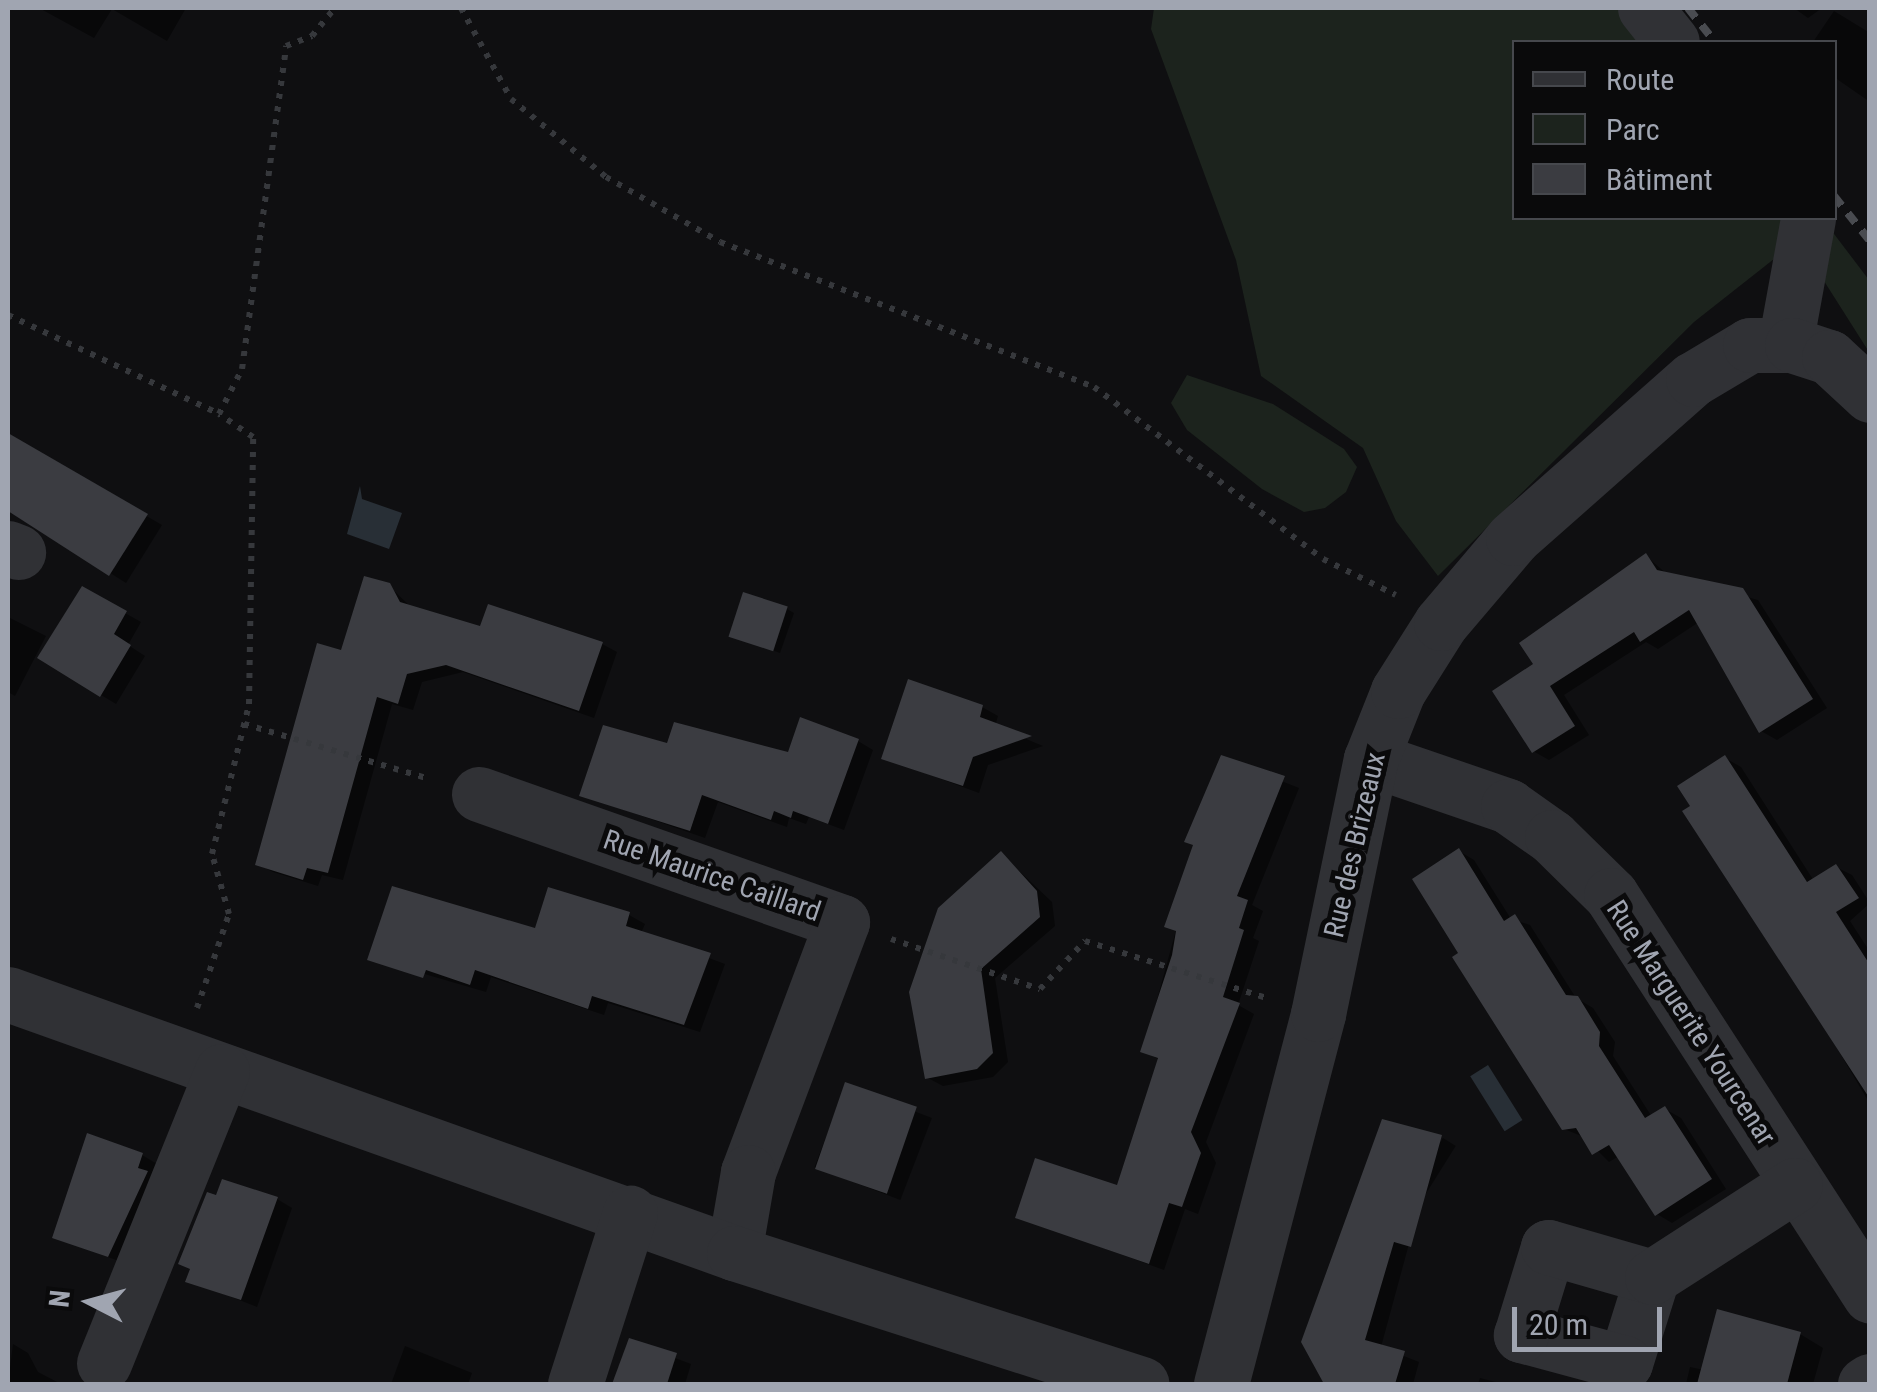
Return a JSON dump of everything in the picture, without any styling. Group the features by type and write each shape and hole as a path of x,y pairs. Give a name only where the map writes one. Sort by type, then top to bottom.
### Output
{"street":[{"path":"1645,8 1670,40"},
{"path":"1785,345 1808,220"},
{"name":"Rue des Brizeaux","path":"1221,1384 1318,1014 1370,759 1398,690 1440,622 1513,538 1694,379 1750,345 1785,345 1829,357 1870,395"},
{"name":"Rue Marguerite Yourcenar","path":"1370,759 1508,806 1552,837 1610,895 1794,1185 1870,1296"},
{"name":"Rue Maurice Caillard","path":"479,794 842,922 748,1172 734,1253"},
{"path":"8,994 630,1212 734,1253 1141,1384"},
{"path":"104,1363 201,1064"},
{"path":"1652,1277 1794,1185"},
{"path":"574,1384 630,1212"}],"path":[{"path":"219,414 242,369 286,46 312,36 335,8"},
{"path":"461,8 511,99 606,177 720,242 1094,386 1323,559 1369,588 1419,602 1440,622"},
{"path":"8,315 219,414 253,438 244,724 212,854 229,914 201,1064"},
{"path":"244,724 479,794"},
{"path":"842,922 1040,989 1085,941 1318,1014"}],"green space":[{"path":"1154,8 1657,8 1683,40 1512,40 1512,220 1824,220 1869,280 1869,352 1798,240 1694,322 1438,576 1396,521 1363,448 1261,376 1236,260 1151,29"},
{"path":"1187,375 1273,404 1344,449 1357,467 1346,492 1325,508 1304,512 1262,489 1187,430 1171,403"}],"shaded area":[{"path":"360,486 362,499 402,513 389,549 347,534"},
{"path":"1488,1065 1522,1120 1505,1131 1470,1076"}],"building":[{"path":"8,433 148,514 109,576 8,511"},
{"path":"1646,553 1657,570 1743,588 1813,699 1759,733 1689,610 1640,642 1634,632 1550,686 1575,726 1532,753 1492,691 1533,664 1519,643"},
{"path":"364,576 390,583 400,602 480,626 488,604 603,642 579,711 446,665 407,674 398,704 377,697 328,873 307,868 303,880 255,865 317,643 341,650"},
{"path":"82,586 127,611 114,634 131,645 100,697 37,658"},
{"path":"743,592 788,607 773,651 728,637"},
{"path":"908,679 983,705 980,717 1032,736 973,757 963,786 881,759"},
{"path":"800,717 859,739 828,824 793,811 791,818 774,811 771,820 702,795 690,831 579,796 603,725 667,743 674,722 788,752"},
{"path":"1221,755 1285,776 1237,896 1248,900 1239,928 1244,930 1223,997 1240,1003 1191,1132 1201,1153 1182,1207 1169,1203 1149,1264 1015,1218 1035,1158 1117,1185 1158,1058 1140,1052 1172,955 1176,931 1164,927 1193,845 1184,842"},
{"path":"1725,755 1807,882 1836,864 1859,898 1836,912 1870,965 1870,1099 1682,811 1690,806 1677,786"},
{"path":"1459,848 1504,921 1515,914 1566,995 1578,996 1600,1032 1599,1046 1645,1118 1665,1106 1712,1179 1655,1216 1609,1145 1592,1155 1576,1128 1562,1130 1452,957 1458,953 1412,879"},
{"path":"1001,851 1037,891 1040,917 981,969 993,1053 977,1069 925,1079 909,992 938,908"},
{"path":"392,886 535,928 548,887 630,912 626,926 711,953 684,1025 592,996 588,1009 475,970 470,985 426,970 423,978 367,960"},
{"path":"845,1082 917,1107 887,1194 815,1169"},
{"path":"1382,1119 1442,1135 1411,1247 1394,1242 1365,1340 1405,1351 1395,1384 1324,1384 1301,1342"},
{"path":"87,1133 143,1153 138,1168 148,1171 108,1257 52,1238"},
{"path":"222,1179 278,1197 241,1300 185,1282 190,1269 178,1264 207,1192 216,1195"},
{"path":"1717,1309 1801,1332 1787,1384 1697,1384"},
{"path":"629,1338 677,1353 667,1384 612,1384"}],"railway":[{"path":"1688,8 1713,40"},
{"path":"1837,200 1870,241"}]}
